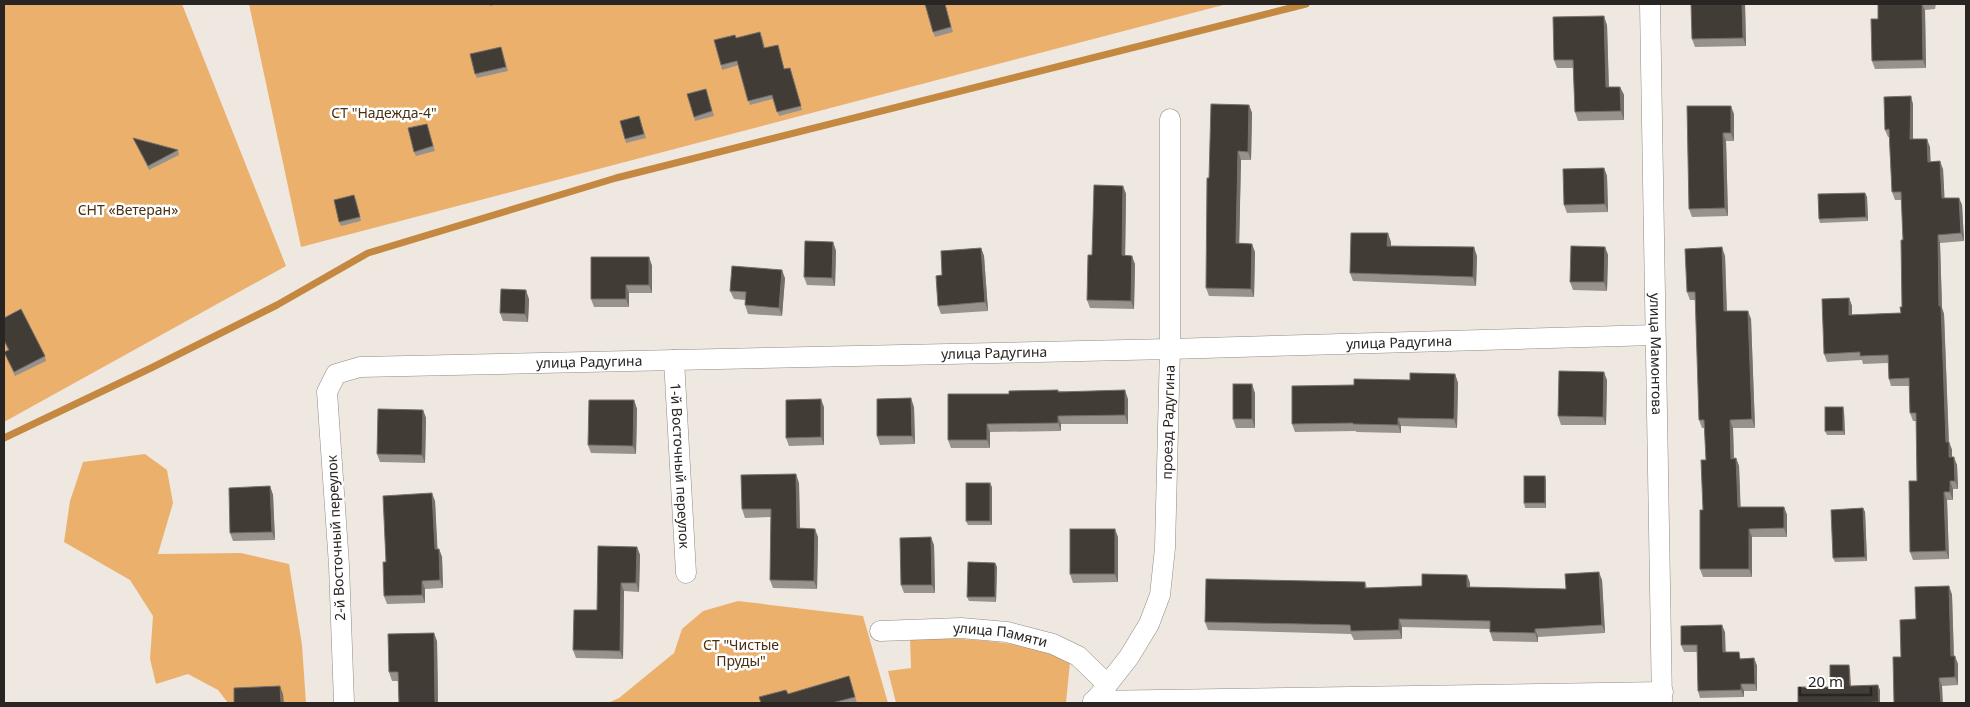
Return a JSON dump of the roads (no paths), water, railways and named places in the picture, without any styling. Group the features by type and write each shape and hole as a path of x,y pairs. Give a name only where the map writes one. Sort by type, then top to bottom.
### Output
{"street":[{"name":"улица Мамонтова","path":"1650,4 1662,697"},
{"name":"проезд Радугина","path":"1093,702 1128,658 1149,624 1160,595 1165,548 1170,349 1170,119"},
{"name":"улица Радугина","path":"336,374 360,368 1170,349 1655,335"},
{"name":"1-й Восточный переулок","path":"674,360 686,573"},
{"name":"2-й Восточный переулок","path":"336,374 327,392 339,565 344,703"},
{"name":"улица Памяти","path":"880,631 961,628 1007,632 1053,644 1078,656 1107,684"},
{"path":"1093,702 1662,697"}],"waterway":[{"path":"4,438 277,305 368,253 616,178 1306,4"}],"park label":[{"name":"СТ \"Надежда-4\"","path":"384,113"},
{"name":"СНТ «Ветеран»","path":"128,210"},
{"name":"СТ \"Чистые Пруды\"","path":"741,654"}]}
